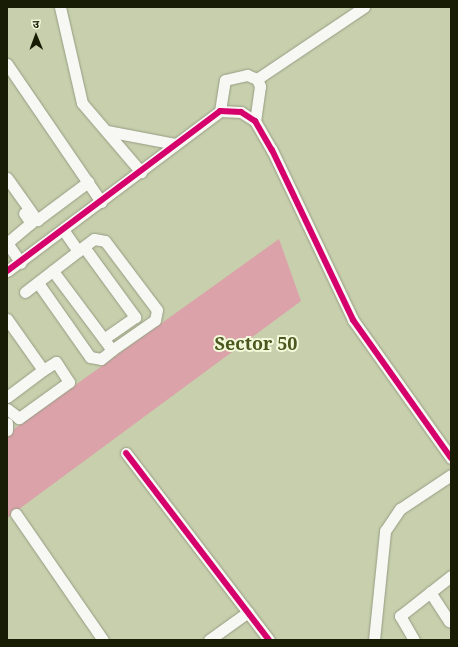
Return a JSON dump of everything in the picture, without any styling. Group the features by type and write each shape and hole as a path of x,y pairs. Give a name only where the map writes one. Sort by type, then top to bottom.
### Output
{"street":[{"path":"220,111 225,80 237,75 257,79 364,7"},
{"path":"59,8 82,103 141,172"},
{"path":"7,64 101,202"},
{"path":"255,121 261,93 257,79"},
{"path":"7,271 21,264 175,144 220,111 241,112 255,121 353,320 451,458"},
{"path":"107,131 175,144"},
{"path":"7,178 37,220 88,182"},
{"path":"7,190 31,223 7,243 21,264"},
{"path":"64,231 81,249 135,317 104,339"},
{"path":"25,292 94,239 105,241 157,310 154,320 101,359 90,357 38,283"},
{"path":"53,271 112,350"},
{"path":"7,319 43,370"},
{"path":"7,397 56,362 69,382 19,418 7,409"},
{"path":"7,423 7,430"},
{"path":"126,453 270,640"},
{"path":"374,640 385,531 400,509 451,475"},
{"path":"16,514 103,640"},
{"path":"414,640 400,616 451,576"},
{"path":"430,592 449,621"},
{"path":"209,640 248,612"}],"shaded area":[{"path":"279,239 301,301 7,518 7,434"}],"cycle path":[{"path":"7,271 220,111 241,112 255,121 272,150 353,320 451,458"},
{"path":"126,453 269,640"}],"district":[{"name":"Sector 50","path":"256,343"}]}
